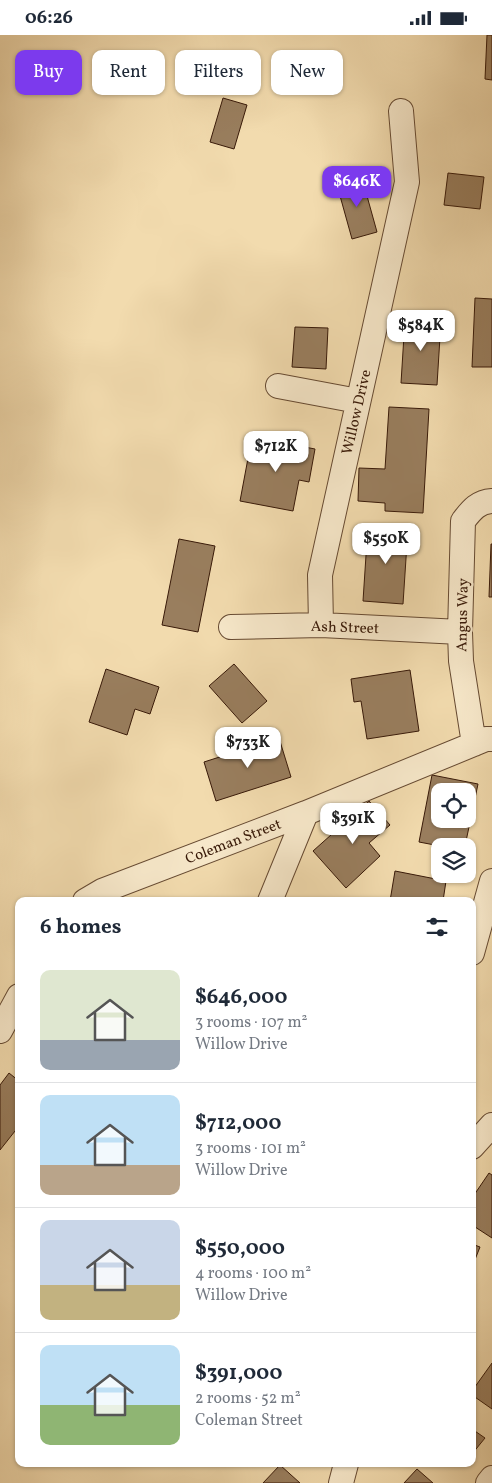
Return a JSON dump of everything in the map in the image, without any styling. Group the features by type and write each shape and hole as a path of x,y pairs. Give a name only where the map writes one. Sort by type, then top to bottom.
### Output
{"street":[{"name":"Willow Drive","path":"321,625 320,575 407,182 401,111"},
{"path":"278,386 358,401"},
{"name":"Angus Way","path":"483,741 461,661 463,521 474,507 487,501 492,501"},
{"name":"Ash Street","path":"230,627 321,625 460,632"},
{"name":"Coleman Street","path":"92,897 102,891 306,813 483,741"},
{"path":"272,897 306,813"},
{"path":"476,939 492,881"},
{"path":"0,1031 15,1003"},
{"path":"476,1143 492,1125"},
{"path":"341,1483 345,1467"},
{"path":"488,1483 492,1478"}],"building":[{"path":"487,35 492,35 492,80 485,79"},
{"path":"223,98 247,105 234,149 210,142"},
{"path":"448,173 484,177 480,209 444,205"},
{"path":"362,178 377,232 352,239 337,185"},
{"path":"475,298 492,299 492,367 472,367"},
{"path":"405,319 441,321 437,385 401,383"},
{"path":"295,327 328,328 326,369 292,367"},
{"path":"389,407 429,409 423,513 385,511 385,503 358,501 359,468 385,469"},
{"path":"252,437 315,449 309,482 299,480 293,511 240,501"},
{"path":"368,525 408,528 403,604 363,601"},
{"path":"179,539 215,546 198,632 162,625"},
{"path":"491,544 492,597 489,597"},
{"path":"234,664 267,701 242,723 209,686"},
{"path":"106,669 159,687 150,714 135,709 127,735 89,722"},
{"path":"410,670 419,731 367,739 361,701 354,702 351,679"},
{"path":"279,738 291,777 216,801 204,762"},
{"path":"432,775 473,783 431,783 431,828 469,828 467,838 431,838 431,844 419,842"},
{"path":"369,801 390,825 369,843 380,856 346,888 313,851"},
{"path":"395,871 431,878 431,883 446,883 444,897 391,897"},
{"path":"9,1073 15,1078 15,1131 0,1150 0,1085"},
{"path":"489,1173 492,1175 492,1238 476,1228 476,1192"},
{"path":"476,1246 480,1247 476,1257"},
{"path":"492,1363 492,1409 476,1398 476,1385"},
{"path":"476,1432 485,1438 476,1449"},
{"path":"278,1467 282,1467 300,1483 263,1483"},
{"path":"417,1469 433,1483 404,1483"}]}
